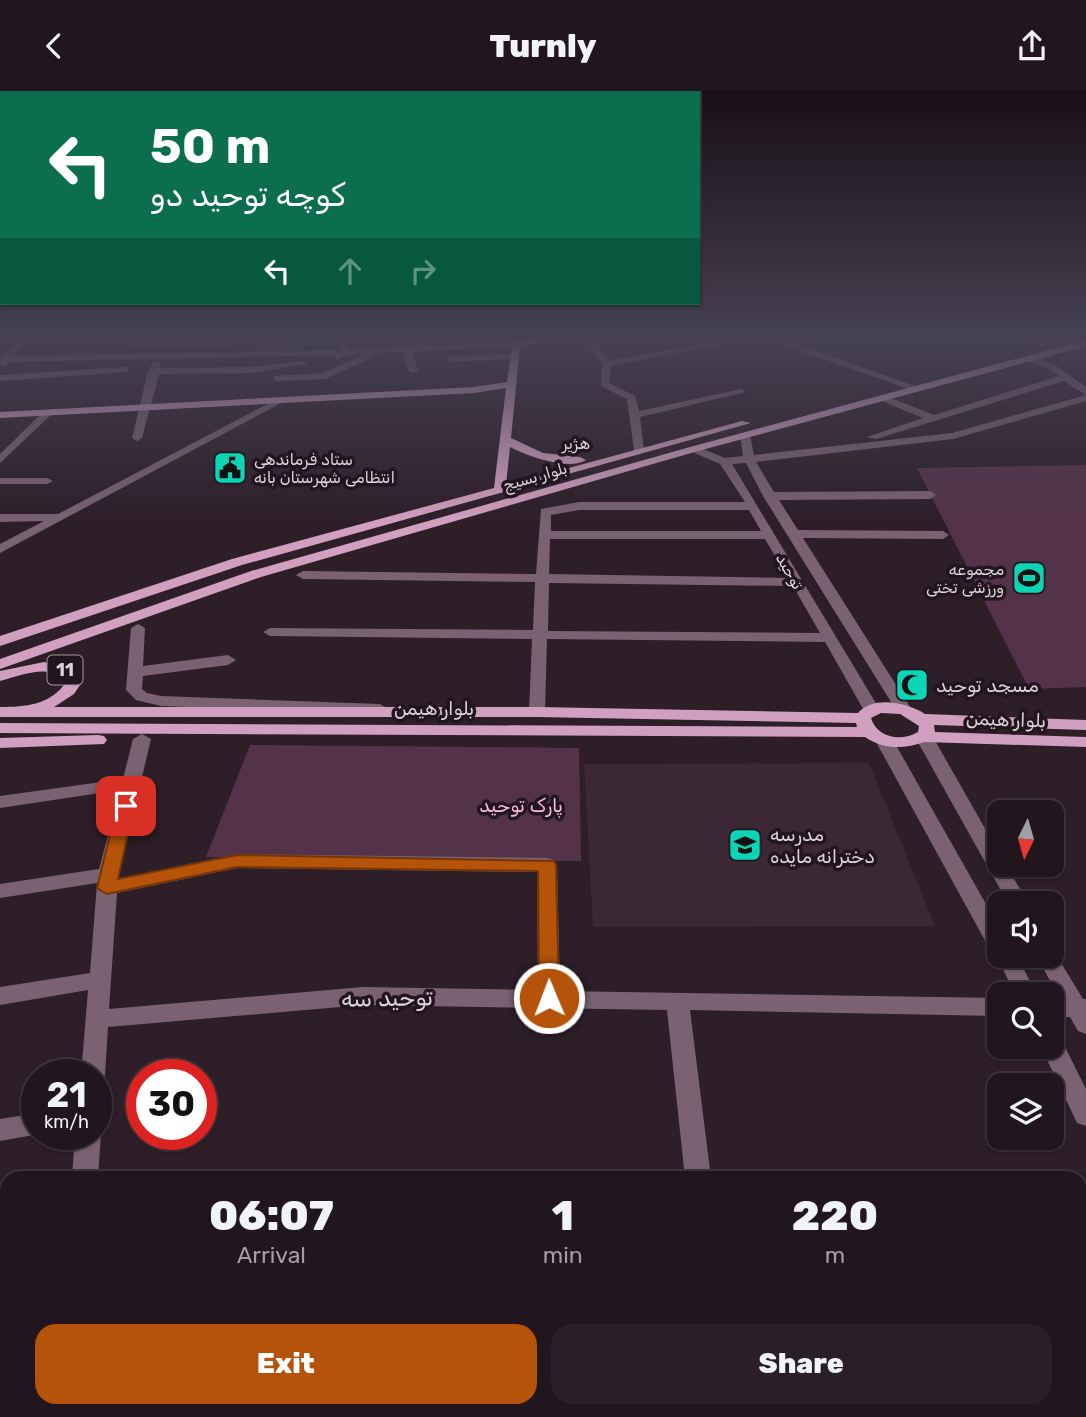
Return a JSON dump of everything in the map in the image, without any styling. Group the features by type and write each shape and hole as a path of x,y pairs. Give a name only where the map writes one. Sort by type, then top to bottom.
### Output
{"main road":[{"path":"0,415 282,400"},
{"path":"500,488 509,400"},
{"name":"بلوار بسیج","path":"0,641 237,562 639,450 836,400"},
{"name":"بلوار بسیج","path":"0,664 244,578 876,400"},
{"name":"هژیر","path":"505,439 518,449 546,457 611,458"},
{"path":"346,532 361,543"},
{"path":"0,628 38,627"},
{"name":"11","path":"0,676 37,666 59,667 70,673 74,682 68,691 28,712"},
{"path":"904,710 923,728 911,742 872,725 904,710"},
{"name":"بلوار هیمن","path":"0,712 537,712 872,725"},
{"name":"بلوار هیمن","path":"0,728 265,730 872,725"},
{"name":"بلوار هیمن","path":"923,728 1086,725"},
{"name":"بلوار هیمن","path":"923,728 1086,742"},
{"path":"0,743 215,737 265,730"}],"street":[{"path":"136,438 146,400"},
{"path":"0,549 282,400"},
{"path":"632,400 639,450"},
{"path":"633,415 704,400"},
{"path":"888,400 933,418"},
{"path":"833,449 998,400"},
{"path":"694,449 724,461 968,433 1080,400"},
{"path":"0,460 49,412"},
{"name":"توحید","path":"745,435 749,459 769,496 904,710"},
{"name":"توحید","path":"724,461 857,683 872,725 987,925"},
{"path":"0,481 47,481"},
{"path":"769,496 930,495"},
{"path":"537,712 545,512 579,506 753,506"},
{"path":"0,518 60,517"},
{"path":"793,534 943,535"},
{"path":"544,535 769,535"},
{"path":"303,575 796,582"},
{"path":"138,628 134,690 142,697 161,701 349,706 434,714"},
{"path":"270,632 828,638"},
{"path":"135,672 228,660"},
{"path":"857,683 884,681"},
{"path":"923,728 1011,891"},
{"path":"94,1059 107,881 142,739"},
{"path":"0,802 132,783"},
{"path":"0,891 107,881 237,861 547,865 549,998"},
{"path":"1055,968 1083,1014"},
{"path":"0,996 100,980"},
{"name":"توحید سه","path":"97,1019 363,996 987,1007"},
{"path":"678,1003 697,1171"},
{"path":"1064,1010 1083,1014"},
{"path":"1059,1059 1086,1115"},
{"path":"0,1131 21,1127"},
{"path":"85,1171 87,1150"}],"shaded area":[{"name":"مدرسه دخترانه مایده","path":"869,763 935,926 593,927 584,764"}],"green space":[{"name":"مجموعه ورزشی تختی","path":"1086,465 1086,687 1029,689 917,468"},
{"name":"پارک توحید","path":"250,745 579,748 581,861 206,857"}],"place":[{"name":"ستاد فرماندهی انتظامی شهرستان بانه","path":"230,468"},
{"name":"مجموعه ورزشی تختی","path":"1029,578"},
{"name":"مسجد توحید","path":"912,685"},
{"name":"مدرسه دخترانه مایده","path":"745,845"}],"route":[{"path":"126,806 108,874 107,888 237,861 547,865 549,998"}]}
